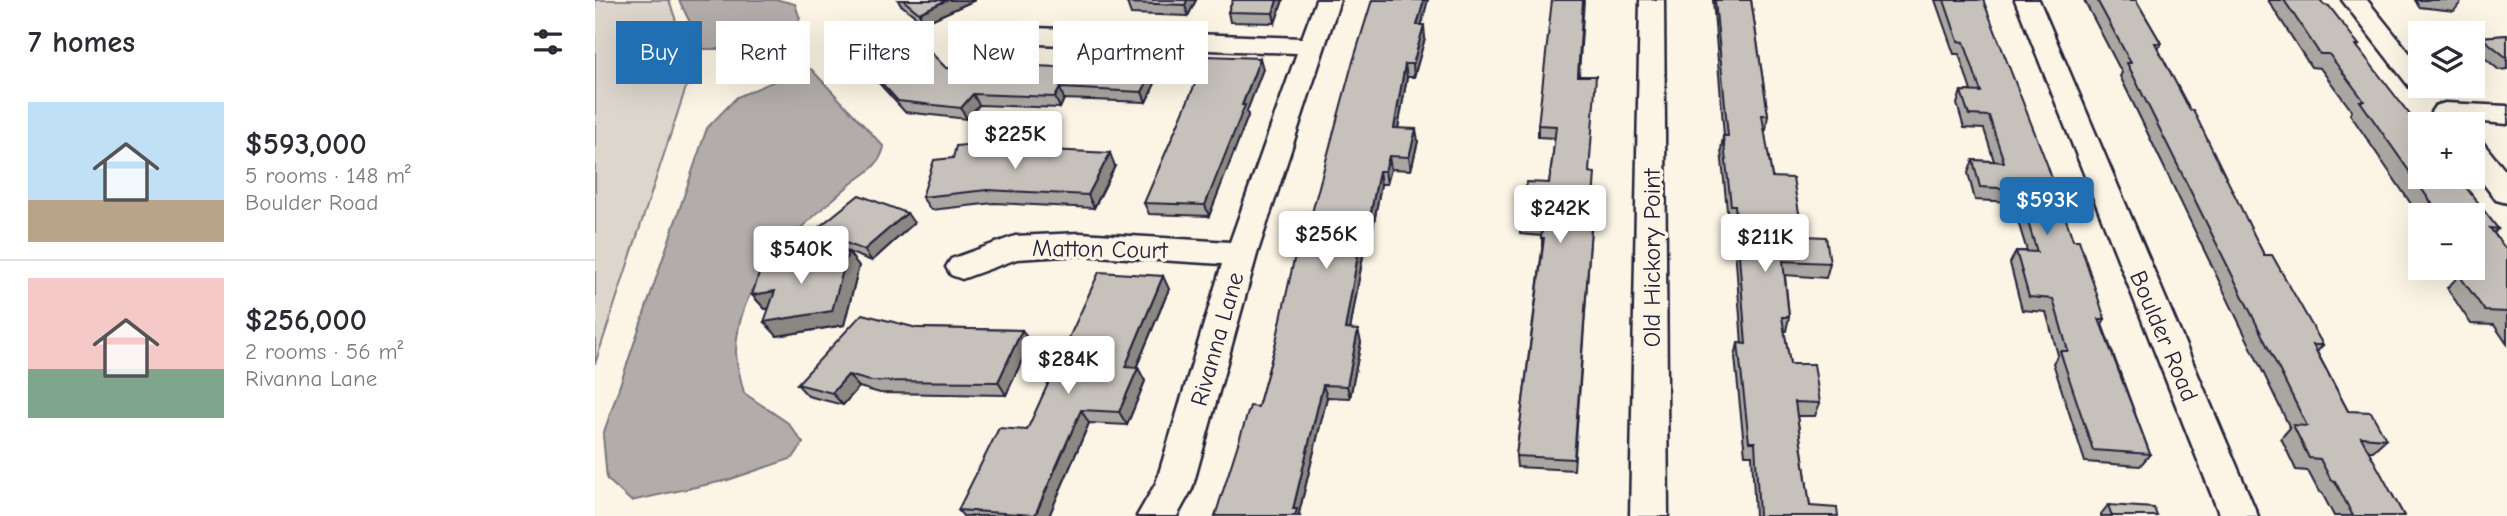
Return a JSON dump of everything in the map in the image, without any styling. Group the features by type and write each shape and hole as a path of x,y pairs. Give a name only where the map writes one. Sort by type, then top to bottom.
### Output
{"street":[{"name":"Rivanna Lane","path":"1156,516 1173,489 1241,254 1328,0"},
{"name":"Old Hickory Point","path":"1649,516 1652,0"},
{"name":"Boulder Road","path":"2027,0 2239,516"},
{"path":"2354,0 2408,68"},
{"path":"1039,36 1312,46"},
{"path":"2433,98 2444,112"},
{"path":"2485,116 2507,115"},
{"path":"2485,165 2507,193"},
{"name":"Matton Court","path":"962,267 1014,248 1080,244 1241,254"}],"shaded area":[{"path":"595,0 669,0 676,21 616,21 616,84 687,84 595,364"},
{"path":"679,0 779,0 795,4 800,19 716,21 716,49 703,49 702,21 689,21"},
{"path":"810,69 884,147 874,166 808,222 773,259 758,279 739,325 736,356 744,393 788,423 803,443 793,458 728,480 631,501 607,479 603,435 707,128 737,97 768,84 810,84"}],"building":[{"path":"903,0 947,0 919,13"},
{"path":"1129,0 1187,0 1185,5 1127,3"},
{"path":"1233,0 1277,0 1273,13 1228,12"},
{"path":"1372,0 1424,0 1417,25 1424,25 1413,64 1405,64 1394,128 1416,129 1409,157 1389,156 1385,171 1379,171 1366,237 1361,237 1345,329 1358,330 1347,386 1323,385 1293,509 1297,509 1295,516 1215,516 1250,406 1258,407 1275,346 1297,246 1303,246"},
{"path":"1552,0 1583,0 1578,76 1596,76 1589,172 1595,173 1574,459 1516,456 1544,238 1541,238 1543,224 1520,222 1527,182 1549,183 1556,126 1538,125"},
{"path":"1715,0 1751,0 1768,115 1762,115 1772,177 1793,178 1803,236 1826,237 1830,263 1783,261 1789,317 1782,317 1790,364 1814,364 1820,403 1795,402 1810,506 1837,508 1838,516 1759,516 1755,442 1749,442 1738,343 1746,344 1735,205 1731,205 1723,136 1728,136"},
{"path":"1944,0 1983,0 2047,164 2073,240 2079,240 2105,319 2099,319 2150,454 2093,450 2060,351 2068,351 2053,299 2029,297 2016,251 2037,252 2018,189 1980,187 1973,160 2004,162 1989,116 1969,115 1961,91 1981,92 1964,42 1958,41"},
{"path":"2097,0 2136,0 2161,43 2155,43 2190,110 2193,110 2264,255 2272,255 2323,345 2313,345 2348,411 2371,412 2386,439 2361,437 2404,516 2353,516 2320,459 2309,458 2293,425 2307,426 2127,63 2131,63"},
{"path":"2284,0 2320,0 2329,6 2359,45 2356,45 2408,112 2408,169 2360,101 2364,101 2329,54 2320,54"},
{"path":"2507,35 2507,58 2485,40 2485,37"},
{"path":"934,56 948,68 948,84 1039,84 1039,66 1053,67 1053,84 1146,84 1142,92 1060,88 1055,97 973,94 961,108 898,101 883,84 934,84"},
{"path":"1208,56 1260,58 1242,105 1245,105 1205,205 1144,203 1195,84 1208,84"},
{"path":"1011,141 1009,148 1110,153 1088,195 987,190 922,197 934,160 953,158 956,146"},
{"path":"2422,189 2467,189 2478,203 2432,203"},
{"path":"859,195 907,213 864,250 814,231"},
{"path":"2485,212 2498,229 2490,228 2507,251 2507,312 2485,311 2463,280 2485,280"},
{"path":"848,252 832,311 764,322 775,291 752,295 762,265"},
{"path":"1099,272 1163,276 1125,367 1138,368 1119,412 1081,410 1035,515 958,510 999,428 1027,430"},
{"path":"862,314 917,328 1022,330 998,382 870,381 848,375 832,393 797,384"},
{"path":"2108,505 2154,508 2157,516 2112,516"}]}
